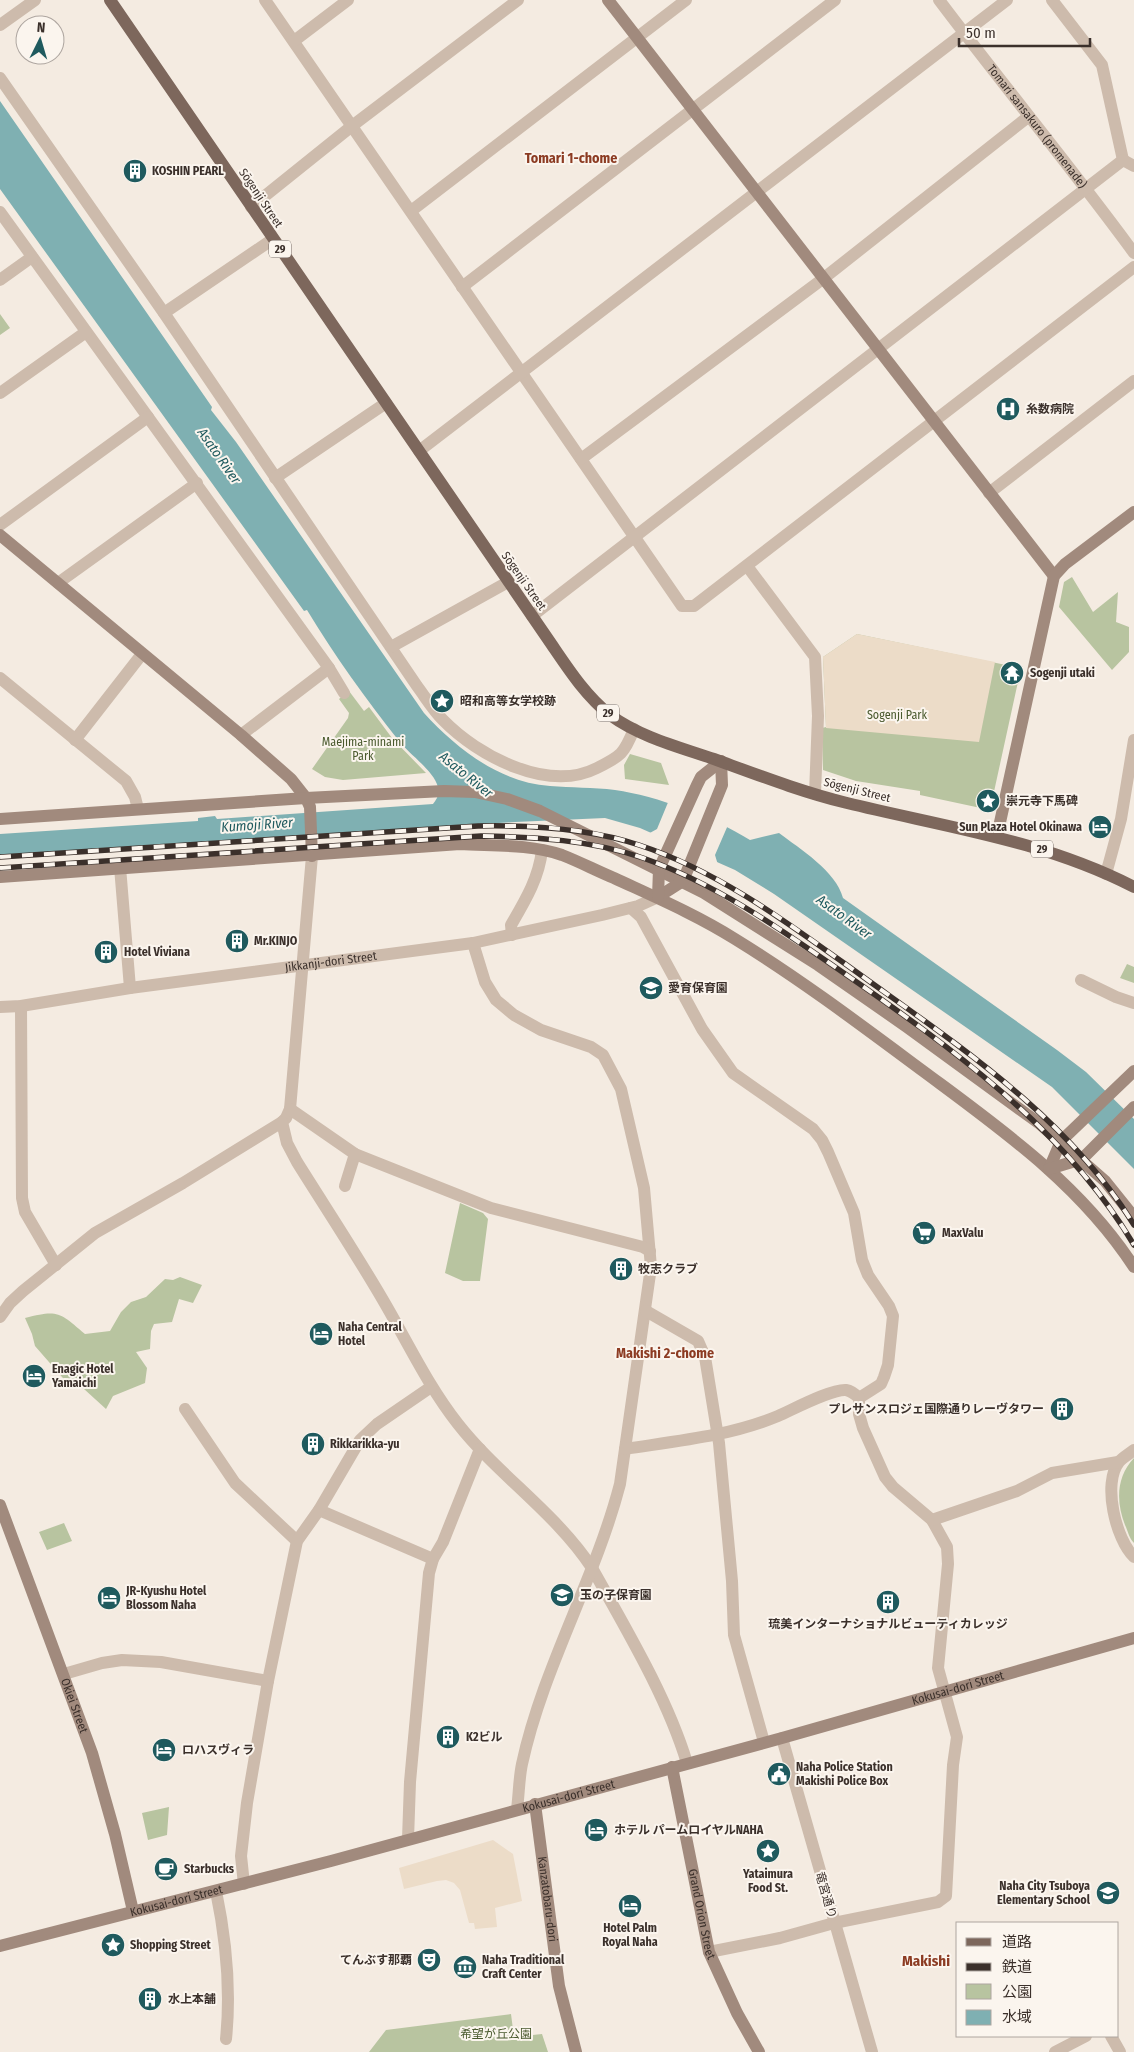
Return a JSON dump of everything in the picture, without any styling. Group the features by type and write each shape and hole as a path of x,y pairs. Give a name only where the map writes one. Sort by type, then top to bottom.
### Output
{"main road":[{"name":"Sōgenji Street","path":"110,0 508,582 584,689 609,714 634,729 721,762 815,794 847,803 997,836 1051,852 1134,886"}],"street":[{"path":"0,25 35,0"},
{"path":"265,0 682,606 694,606 1134,268"},
{"path":"294,41 348,0"},
{"path":"251,207 352,126 518,0"},
{"path":"608,0 1054,576"},
{"path":"411,211 686,0"},
{"path":"462,287 835,0"},
{"name":"Tomari sansakuro (promenade)","path":"939,0 1028,117 1086,188 1134,253"},
{"path":"419,451 758,193 1007,0"},
{"path":"532,616 878,351 1086,188 1129,163 1102,64 1052,0"},
{"path":"0,78 164,312 433,708 453,729 481,750 502,762 530,773 556,777 584,775 622,754 634,729"},
{"path":"581,459 824,278 1028,117"},
{"path":"0,212 197,483 329,668 344,693"},
{"path":"164,312 272,239"},
{"path":"0,280 32,256"},
{"path":"0,393 86,332"},
{"path":"989,492 1134,381"},
{"path":"275,478 386,403"},
{"path":"0,525 148,417"},
{"path":"58,583 197,483"},
{"path":"997,836 1054,576 1065,564 1134,512"},
{"path":"0,535 275,763 308,802 312,840 290,1109 286,1118 183,1184 95,1233 10,1303 0,1317"},
{"path":"747,566 815,657 818,716 815,794"},
{"path":"392,647 508,582"},
{"path":"75,740 142,654"},
{"path":"241,735 329,668"},
{"path":"1,681 126,781 135,797 138,809"},
{"path":"1106,874 1121,819 1134,740"},
{"path":"658,898 659,869 701,777 721,762"},
{"path":"658,898 683,881 722,784 721,762"},
{"path":"0,819 138,809 308,802 408,792 475,792 507,799 540,811 683,881 818,965 984,1082 1060,1141 1110,1186 1134,1216"},
{"path":"0,876 312,856 460,844 514,846 561,855 658,898 734,938 807,986 1002,1130 1049,1169 1099,1219 1134,1267"},
{"path":"512,935 510,925 526,900 539,870 542,850"},
{"path":"120,867 130,988"},
{"name":"Jikkanji-dori Street","path":"0,1007 21,1006 130,988 473,943 631,908 658,898"},
{"path":"631,908 641,917 702,1029 733,1073 813,1129 822,1140 828,1152 854,1213 862,1260 868,1274 889,1306 893,1316 888,1366 881,1384 859,1398"},
{"path":"473,943 485,982 496,1000 514,1014 541,1030 591,1046 603,1055 621,1089 644,1188 651,1267 620,1484 611,1518 545,1686 523,1762 517,1809"},
{"path":"1081,980 1116,997 1134,1003"},
{"path":"21,1006 22,1198 25,1212 56,1265"},
{"path":"1049,1169 1060,1141 1134,1071"},
{"path":"1049,1169 1082,1159 1133,1108"},
{"path":"290,1109 355,1154 491,1208 642,1247 650,1251"},
{"path":"282,1122 287,1143 297,1162 365,1271 431,1387 480,1449 551,1520 592,1568 638,1649 677,1734 687,1763"},
{"path":"345,1186 355,1154"},
{"path":"646,1311 698,1341 705,1357 717,1434 732,1582 734,1635 764,1742"},
{"path":"244,1884 241,1856 247,1803 268,1681 297,1541 319,1510 360,1440 377,1424 431,1387"},
{"path":"625,1449 729,1433 768,1420 836,1392 847,1390 859,1398 859,1414 863,1428 885,1477 893,1487 932,1520 947,1547 948,1564 938,1668 957,1737 953,1765 946,1896 938,1902 834,1923 780,1938 709,1952"},
{"path":"185,1409 235,1483 297,1541"},
{"path":"408,1839 413,1754 429,1573 433,1559 443,1542 480,1449"},
{"path":"932,1520 1017,1491 1052,1473 1118,1462 1134,1450"},
{"path":"1118,1462 1111,1488 1112,1508 1118,1530 1128,1551 1134,1557"},
{"name":"Okiei Street","path":"0,1505 84,1728 103,1787 133,1911"},
{"path":"319,1510 433,1559"},
{"name":"Kokusai-dori Street","path":"0,1946 244,1884 782,1738 1134,1638"},
{"path":"64,1674 102,1663 122,1660 161,1662 268,1681"},
{"name":"竜宮通り","path":"782,1738 872,2052"},
{"name":"Grand Orion Street","path":"672,1767 709,1952 737,2013 759,2052"},
{"name":"Kanzatobaru-dori","path":"535,1804 559,1986 576,2052"},
{"path":"216,1890 228,1984 229,2012 226,2038"},
{"path":"1055,2052 1084,2037"},
{"path":"1112,2037 1120,2052"}],"green space":[{"path":"0,314 10,328 0,335"},
{"path":"1072,577 1093,612 1118,592 1116,622 1129,627 1129,652 1112,670 1059,607 1064,582"},
{"name":"Sogenji Park","path":"857,634 1021,668 990,810 920,795 920,791 856,781 823,770 822,728 826,727 823,657"},
{"name":"Maejima-minami Park","path":"349,691 364,711 369,707 392,738 426,773 343,780 325,777 312,769 348,718 349,713 339,699"},
{"path":"630,754 661,763 669,785 625,779 624,765"},
{"path":"1127,964 1134,967 1134,983 1120,978"},
{"path":"460,1203 483,1213 488,1219 480,1281 463,1281 445,1273"},
{"path":"180,1277 202,1285 193,1303 179,1299 172,1322 154,1324 151,1331 150,1349 136,1352 147,1368 145,1383 113,1396 106,1409 84,1389 69,1385 35,1346 25,1318 52,1314 64,1317 85,1334 110,1331 121,1312 131,1302 146,1297 165,1279 173,1280"},
{"path":"1134,1458 1134,1543 1122,1516 1119,1490 1124,1473"},
{"path":"64,1523 72,1541 47,1550 39,1532"},
{"path":"169,1807 167,1835 148,1840 142,1813"},
{"name":"希望が丘公園","path":"511,2014 514,2037 542,2034 548,2052 369,2052 386,2030"}],"shaded area":[{"path":"857,634 995,662 979,742 826,728 823,657"},
{"path":"493,1840 513,1854 522,1901 495,1908 497,1927 475,1929 474,1923 469,1923 460,1890 454,1883 446,1880 437,1881 404,1889 399,1868"}],"water":[{"path":"0,101 212,407 211,410 236,442 424,713 450,739 480,762 513,778 550,786 607,789 649,797 719,823 750,840 779,833 807,853 825,870 839,888 843,898 1086,1072 1134,1119 1134,1169 1052,1087 774,894 735,870 640,828 605,818 515,822 0,856 0,834 198,821 198,818 215,816 217,819 433,804 439,792 432,775 403,746 363,693 328,644 307,610 304,611 0,189"}],"pier":[{"path":"669,800 728,825 715,855 718,865 648,834 657,829"}],"railway":[{"path":"0,857 478,826 519,826 580,831 639,845 699,870 755,902 809,938 975,1058 1011,1087 1078,1151 1134,1225"},
{"path":"0,868 481,836 522,837 583,843 643,858 695,880 768,922 880,998 962,1059 1001,1091 1073,1162 1105,1202 1134,1245"}],"place":[{"name":"KOSHIN PEARL","path":"135,171"},
{"name":"糸数病院","path":"1008,409"},
{"name":"Sogenji utaki","path":"1012,673"},
{"name":"昭和高等女学校跡","path":"442,701"},
{"name":"崇元寺下馬碑","path":"988,801"},
{"name":"Sun Plaza Hotel Okinawa","path":"1100,827"},
{"name":"Mr.KINJO","path":"237,941"},
{"name":"Hotel Viviana","path":"106,952"},
{"name":"愛育保育園","path":"651,988"},
{"name":"MaxValu","path":"924,1233"},
{"name":"牧志クラブ","path":"621,1269"},
{"name":"Naha Central Hotel","path":"321,1334"},
{"name":"Enagic Hotel Yamaichi","path":"34,1376"},
{"name":"プレサンスロジェ国際通りレーヴタワー","path":"1062,1409"},
{"name":"Rikkarikka-yu","path":"313,1444"},
{"name":"玉の子保育園","path":"562,1595"},
{"name":"JR-Kyushu Hotel Blossom Naha","path":"109,1598"},
{"name":"琉美インターナショナルビューティカレッジ","path":"888,1602"},
{"name":"K2ビル","path":"448,1737"},
{"name":"ロハスヴィラ","path":"164,1750"},
{"name":"Naha Police Station Makishi Police Box","path":"779,1774"},
{"name":"ホテル パームロイヤルNAHA","path":"596,1830"},
{"name":"Yataimura Food St.","path":"768,1851"},
{"name":"Starbucks","path":"166,1869"},
{"name":"Naha City Tsuboya Elementary School","path":"1108,1893"},
{"name":"Hotel Palm Royal Naha","path":"630,1906"},
{"name":"Shopping Street","path":"113,1945"},
{"name":"てんぶす那覇","path":"429,1960"},
{"name":"Naha Traditional Craft Center","path":"465,1967"},
{"name":"水上本舗","path":"150,1999"}],"district":[{"name":"Tomari 1-chome","path":"571,158"},
{"name":"Makishi 2-chome","path":"665,1353"},
{"name":"Makishi","path":"926,1961"}],"water label":[{"name":"Asato River","path":"219,456"},
{"name":"Asato River","path":"466,775"},
{"name":"Kumoji River","path":"257,825"},
{"name":"Asato River","path":"844,917"}]}
